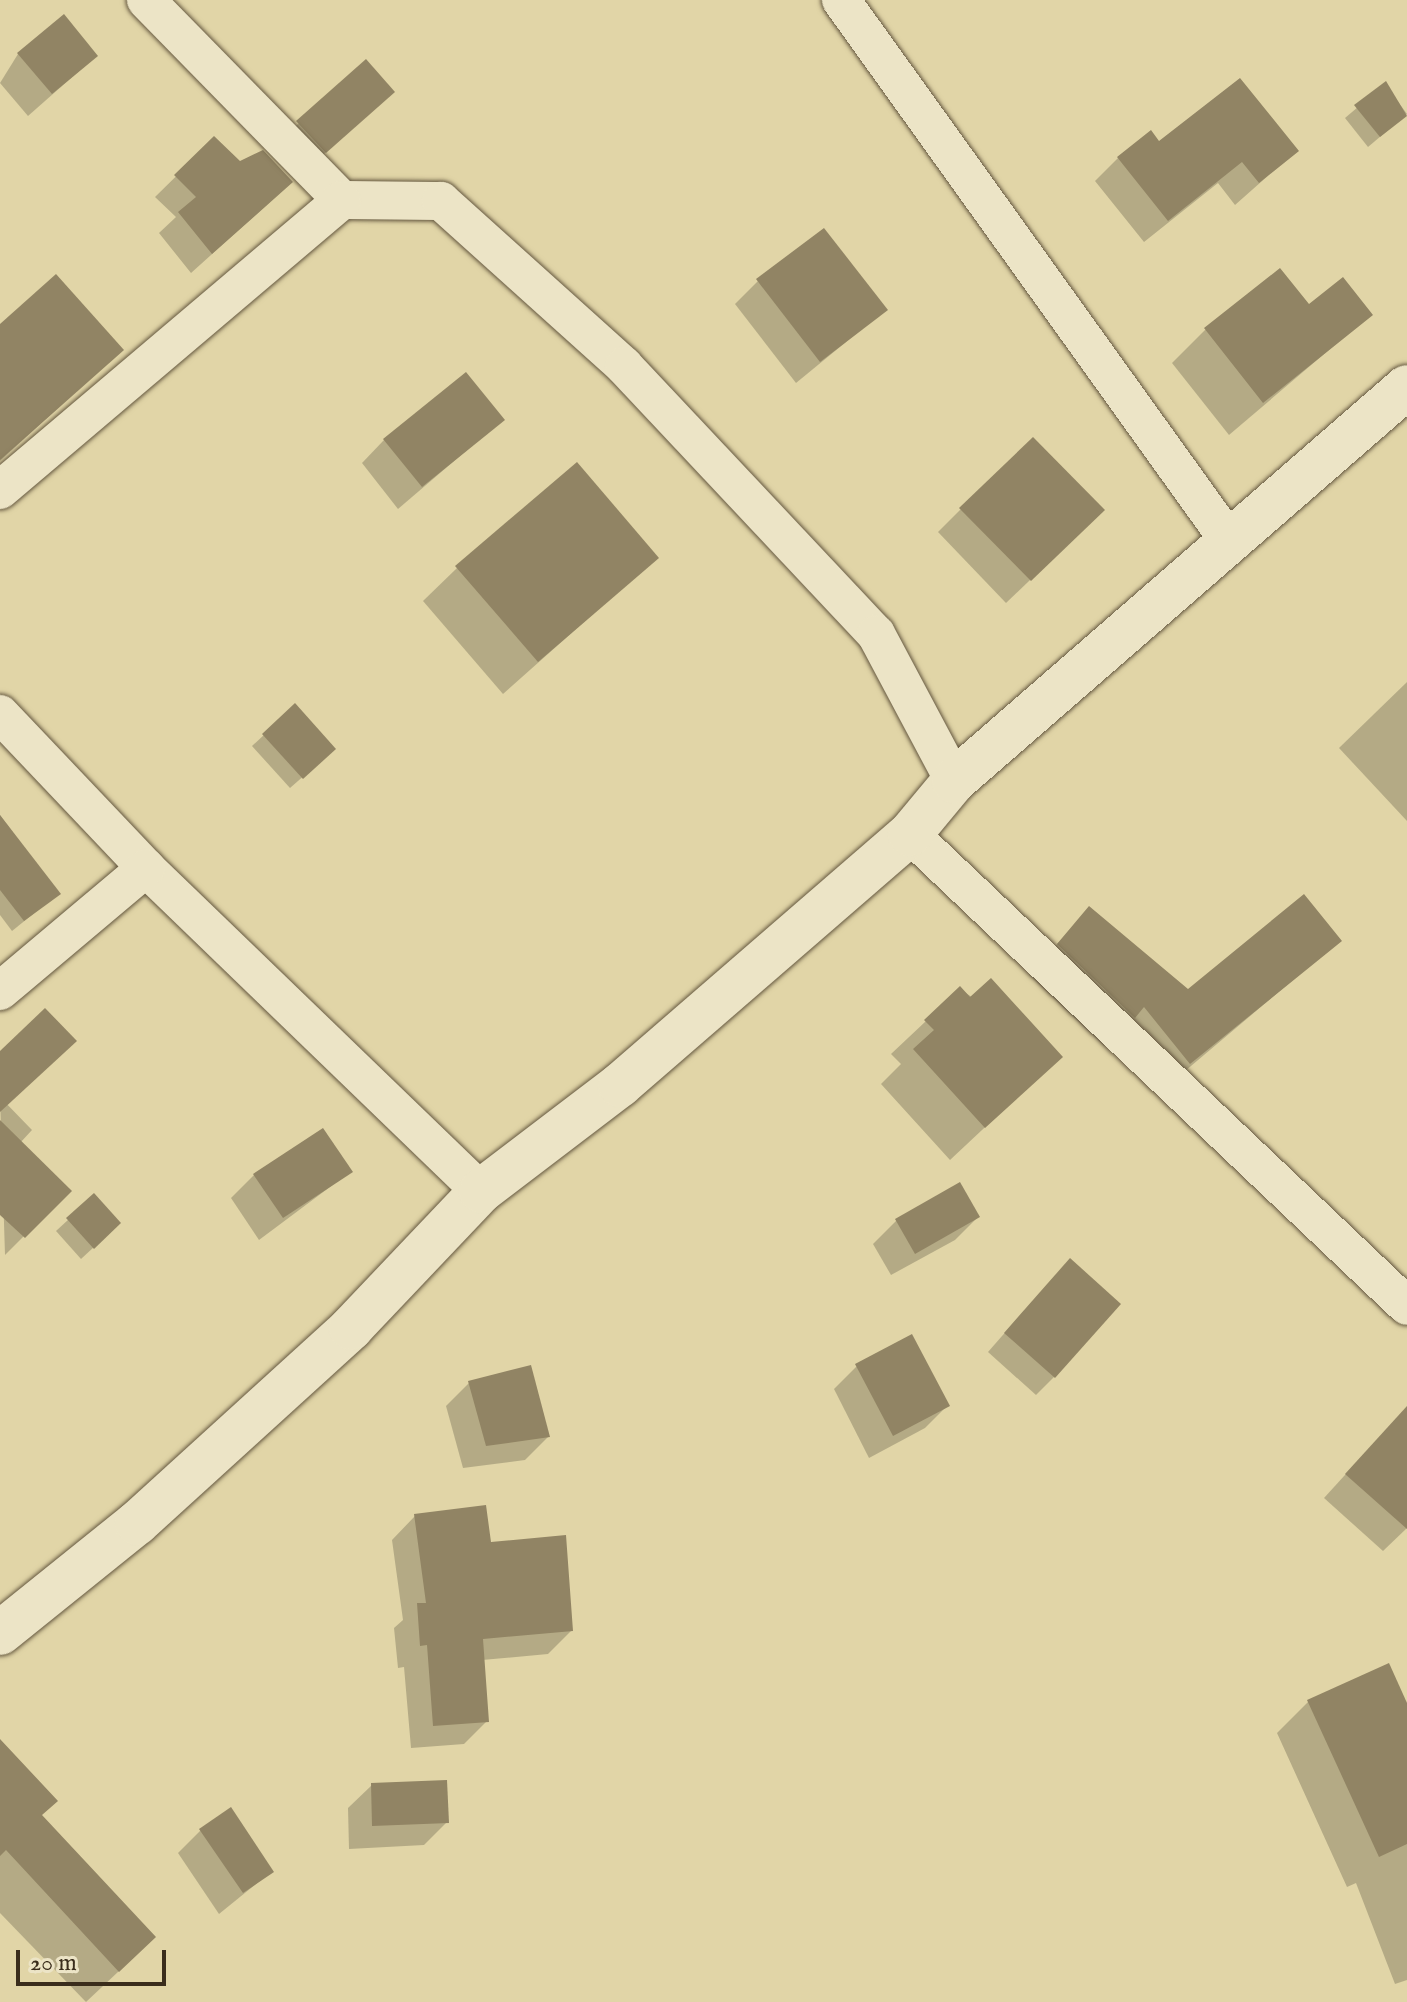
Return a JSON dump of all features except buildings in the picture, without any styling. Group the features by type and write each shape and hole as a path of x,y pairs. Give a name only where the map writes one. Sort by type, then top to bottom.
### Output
{"street":[{"path":"146,0 342,200"},
{"path":"841,0 1227,538"},
{"path":"0,490 342,200 441,201 624,366 876,634 954,781"},
{"path":"0,1633 137,1523 351,1328 481,1191 620,1085 910,834 954,781 1227,538 1407,387"},
{"path":"0,714 146,868 481,1191"},
{"path":"910,834 1407,1306"},
{"path":"0,991 146,868"}]}
